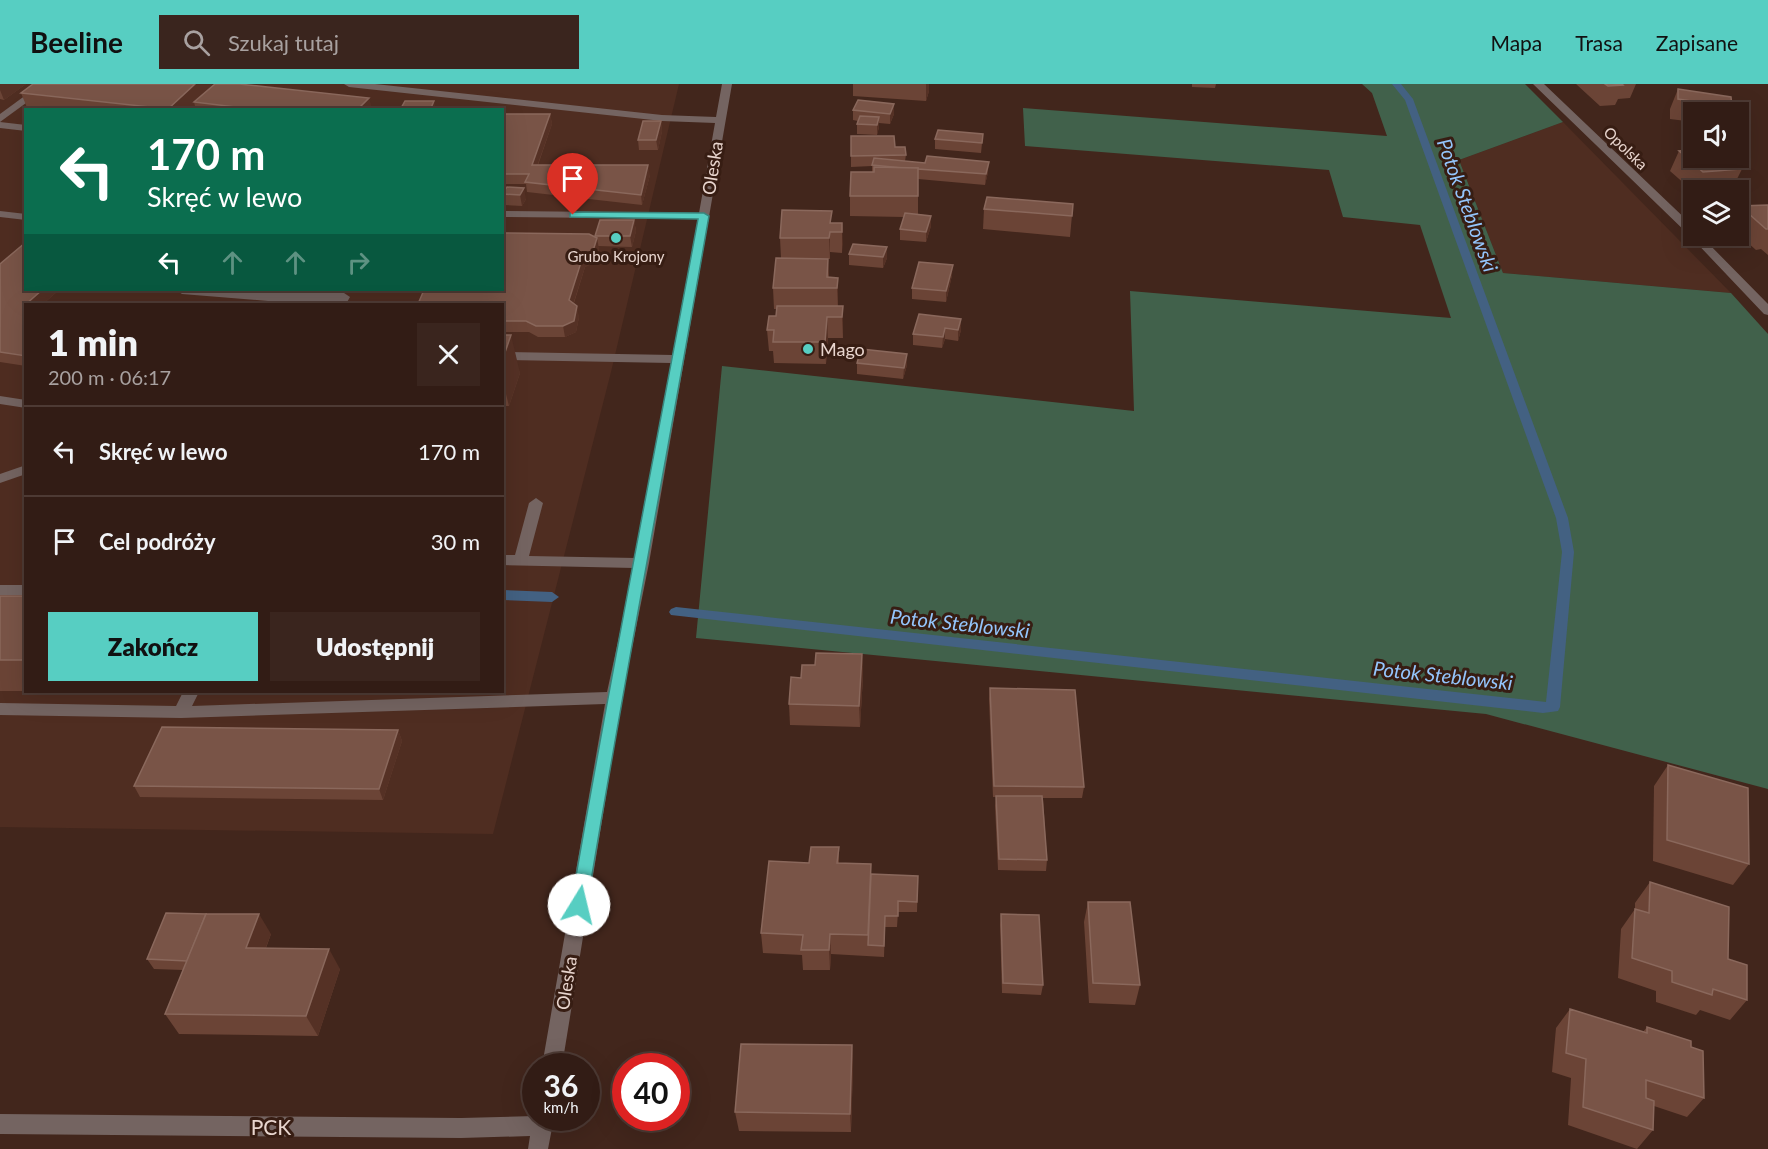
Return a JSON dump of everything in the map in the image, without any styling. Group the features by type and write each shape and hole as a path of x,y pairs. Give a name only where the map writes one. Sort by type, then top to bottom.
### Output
{"street":[{"path":"0,119 47,84"},
{"path":"349,84 662,118 720,120"},
{"name":"Oleska","path":"554,1053 614,698 642,563 727,84"},
{"name":"Opolska","path":"1538,84 1683,224"},
{"path":"0,125 24,128"},
{"path":"0,214 24,217"},
{"path":"504,214 704,216"},
{"name":"Opolska","path":"1705,246 1768,311"},
{"path":"194,291 268,297 344,297"},
{"path":"504,356 677,359"},
{"path":"0,400 24,404"},
{"path":"0,479 24,470"},
{"path":"521,560 536,503"},
{"path":"504,560 642,563"},
{"path":"0,590 24,590"},
{"path":"181,712 190,693"},
{"path":"0,709 181,712 614,698"},
{"name":"PCK","path":"0,1124 449,1128 522,1123"},
{"path":"538,1149 541,1131"}],"shaded area":[{"path":"0,84 679,84 611,372 493,834 0,827"},
{"path":"1563,122 1731,293 1503,273 1459,160"}],"green space":[{"path":"1362,84 1525,84 1563,122 1459,160 1503,273 1731,293 1768,334 1768,789 1486,714 696,638 722,366 1134,411 1130,291 1451,318 1420,225 1343,217 1329,170 1025,146 1023,108 1387,136 1372,93"}],"building":[{"path":"33,84 195,84 169,108 21,93"},
{"path":"215,84 239,84 369,98 359,108 244,108 194,102"},
{"path":"1605,84 1622,84 1623,85 1608,86"},
{"path":"1678,89 1731,97 1732,102 1698,102 1678,99"},
{"path":"858,100 894,104 890,114 853,110"},
{"path":"405,101 434,101 431,108 401,108"},
{"path":"504,114 550,114 532,165 648,165 641,195 525,182 529,174 504,174"},
{"path":"860,116 879,117 877,125 857,124"},
{"path":"643,121 661,121 656,140 638,140"},
{"path":"938,130 983,134 982,143 935,139"},
{"path":"851,136 894,136 895,147 905,147 906,155 851,156"},
{"path":"927,156 989,162 986,174 872,165 874,158 925,163"},
{"path":"874,167 918,168 918,196 850,196 851,172 874,172"},
{"path":"1698,168 1742,169 1703,172"},
{"path":"507,187 524,188 520,195 504,194"},
{"path":"987,197 1073,204 1072,216 984,209"},
{"path":"1768,205 1768,229 1749,214 1749,206"},
{"path":"782,210 832,211 830,223 842,223 842,232 830,232 829,238 780,238"},
{"path":"905,213 931,216 926,232 900,229"},
{"path":"600,220 634,220 630,236 595,236"},
{"path":"504,233 589,234 597,238 593,251 583,256 569,300 577,306 574,321 563,326 536,326 526,321 504,321 504,303 418,303 424,291 504,291"},
{"path":"24,244 24,291 41,291 27,303 24,303 24,356 0,352 0,264"},
{"path":"853,244 887,247 883,257 849,254"},
{"path":"776,258 828,259 827,277 838,278 837,288 773,288"},
{"path":"919,262 953,265 946,291 912,288"},
{"path":"777,306 843,306 842,317 827,317 825,342 773,342 774,330 767,330 769,316 776,316"},
{"path":"919,314 961,319 958,330 945,328 943,337 913,334"},
{"path":"504,335 511,335 504,355"},
{"path":"861,349 907,354 904,368 857,363"},
{"path":"0,596 24,596 24,660 0,660"},
{"path":"816,653 862,654 859,706 789,704 791,677 801,678 802,665 815,665"},
{"path":"990,688 1075,690 1084,787 994,786"},
{"path":"162,727 398,730 379,789 134,786"},
{"path":"1668,765 1748,788 1749,864 1667,840"},
{"path":"996,796 1042,796 1047,860 999,859"},
{"path":"811,847 839,847 837,863 871,864 868,935 830,934 829,950 801,950 803,935 761,933 769,861 809,863"},
{"path":"871,874 918,876 917,902 898,901 898,916 885,916 884,946 868,945"},
{"path":"1650,882 1729,907 1728,959 1747,965 1747,1000 1713,989 1712,995 1672,982 1672,971 1632,958 1635,909 1649,913"},
{"path":"1088,902 1130,902 1140,985 1093,983"},
{"path":"166,913 206,914 187,961 147,959"},
{"path":"206,914 259,914 246,948 329,949 306,1016 165,1014"},
{"path":"1001,914 1039,915 1043,985 1003,983"},
{"path":"1570,1009 1647,1033 1647,1027 1691,1041 1691,1047 1703,1051 1704,1098 1646,1080 1646,1098 1654,1101 1653,1130 1583,1107 1586,1059 1566,1053"},
{"path":"741,1044 852,1045 850,1114 735,1112"}],"waterway":[{"name":"Potok Steblowski","path":"676,612 1543,708 1553,707 1568,552 1562,518 1409,99 1396,84"},
{"name":"Potok Steblowski","path":"504,595 552,597"}],"place":[{"name":"Grubo Krojony","path":"616,238"},
{"name":"Mago","path":"808,349"}],"route":[{"path":"573,215 704,216 642,563 614,698 579,905"}]}
